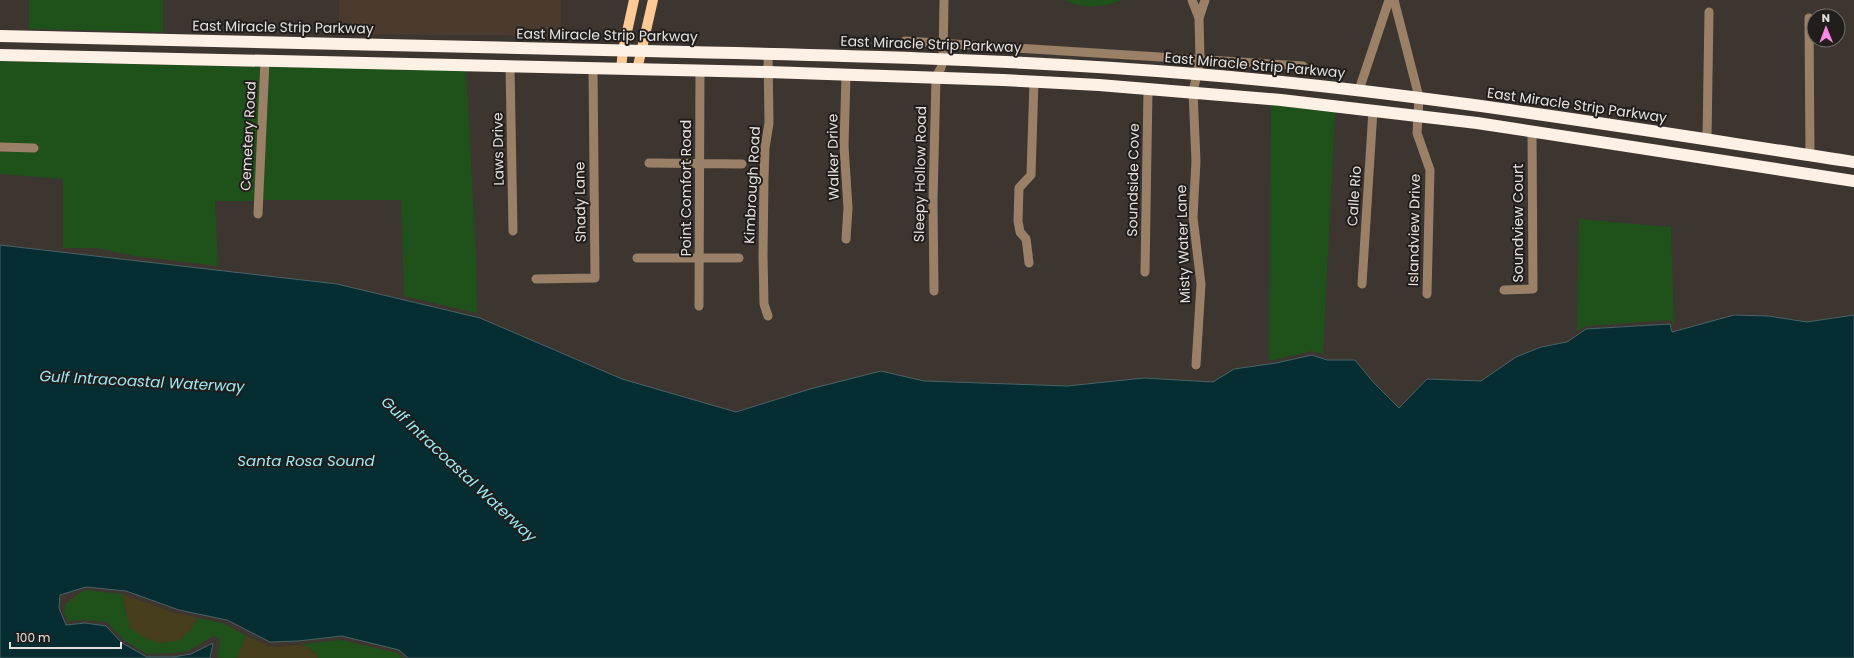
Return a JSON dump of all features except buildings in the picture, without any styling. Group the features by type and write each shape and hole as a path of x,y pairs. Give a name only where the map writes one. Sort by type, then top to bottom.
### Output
{"highway":[{"name":"East Miracle Strip Parkway","path":"0,36 623,50 943,59 1066,65 1197,74 1419,97 1854,162"},
{"path":"0,55 768,72 1034,81 1193,92 1373,110 1532,131 1854,181"},
{"path":"1598,141 1600,123"},
{"path":"1808,174 1810,156"}],"main road":[{"path":"622,69 623,50 634,0"},
{"path":"637,70 653,0"}],"street":[{"name":"Sleepy Hollow Road","path":"934,291 933,201 936,77 941,68 943,59 944,0"},
{"path":"1192,0 1200,18"},
{"path":"1200,18 1205,0"},
{"path":"1359,90 1389,0"},
{"path":"1394,0 1419,97"},
{"path":"1707,139 1709,12"},
{"name":"Misty Water Lane","path":"1196,365 1201,284 1193,217 1196,161 1193,92 1200,60 1200,18"},
{"path":"905,41 1303,66"},
{"path":"1809,48 1810,156"},
{"name":"Kimbrough Road","path":"768,54 769,123 765,148 763,255 764,304 768,316"},
{"name":"Cemetery Road","path":"258,214 265,61"},
{"name":"Laws Drive","path":"510,66 513,231"},
{"name":"Shady Lane","path":"536,279 595,278 593,68"},
{"name":"Point Comfort Road","path":"699,306 700,71"},
{"name":"Walker Drive","path":"846,75 844,146 848,208 846,239"},
{"path":"1030,263 1026,239 1018,228 1018,199 1019,188 1032,175 1034,81"},
{"name":"Soundside Cove","path":"1145,272 1148,89"},
{"name":"Islandview Drive","path":"1419,97 1416,133 1430,170 1427,294"},
{"name":"Calle Rio","path":"1362,284 1373,110"},
{"name":"Soundview Court","path":"1504,290 1533,289 1532,131"},
{"path":"0,147 34,148"},
{"path":"649,163 742,164"},
{"path":"637,258 739,258"}],"shaded area":[{"path":"339,0 561,0 561,36 339,34"}],"green space":[{"path":"29,0 163,0 163,32 29,29"},
{"path":"1064,0 1122,0 1108,5 1086,6"},
{"path":"0,61 261,67 255,201 215,201 218,266 134,256 96,248 63,248 63,179 0,174 0,152 38,152 38,144 0,143"},
{"path":"269,67 466,69 476,258 477,313 404,296 401,200 263,200"},
{"path":"1271,105 1335,112 1323,354 1312,351 1269,361"},
{"path":"1579,219 1671,227 1674,328 1673,323 1670,320 1586,326 1577,331"},
{"path":"86,590 122,594 126,614 144,638 159,643 180,640 192,628 197,618 223,623 246,636 237,658 218,658 220,643 219,638 213,636 188,651 147,654 124,640 107,622 85,620 68,621 64,613 65,605 78,594"},
{"path":"341,640 397,653 403,658 318,658 313,651 302,644"}],"sand":[{"path":"122,594 178,614 197,617 192,628 180,640 159,643 144,638 130,628"},
{"path":"246,636 269,646 283,647 300,645 312,651 318,658 237,658"}],"water":[{"name":"Santa Rosa Sound","path":"0,245 337,284 480,318 622,379 736,412 810,389 881,371 924,381 1067,386 1144,378 1213,382 1234,369 1276,363 1312,355 1327,360 1355,360 1374,383 1399,408 1427,379 1481,381 1516,357 1541,347 1567,342 1586,329 1670,324 1672,332 1734,315 1768,316 1807,322 1854,315 1854,658 408,658 399,650 342,636 298,641 270,642 227,620 179,610 126,591 86,587 60,595 59,608 66,625 85,623 106,626 122,643 147,657 173,657 191,654 213,643 210,658 0,658"}],"water label":[{"name":"Gulf Intracoastal Waterway","path":"142,381"},
{"name":"Gulf Intracoastal Waterway","path":"459,469"}]}
